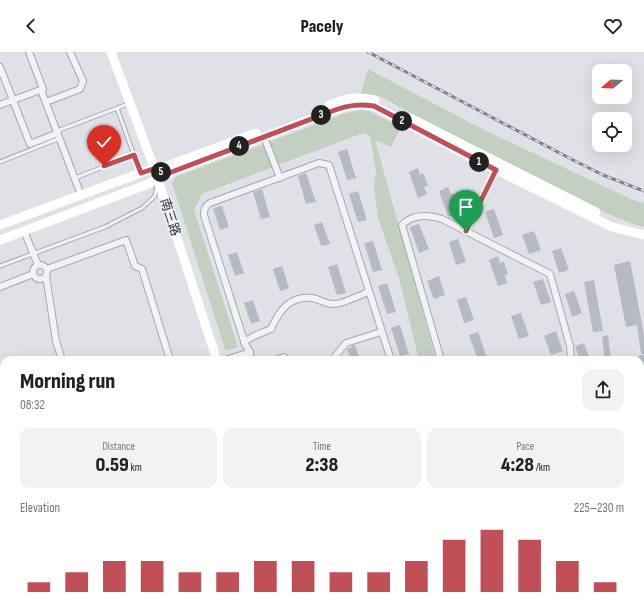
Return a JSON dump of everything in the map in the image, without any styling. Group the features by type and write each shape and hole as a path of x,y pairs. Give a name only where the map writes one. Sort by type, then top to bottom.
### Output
{"main road":[{"name":"南三路","path":"111,52 160,178 221,356"},
{"name":"南三路","path":"117,52 156,168"},
{"path":"0,225 81,194 156,168 167,166 350,98 360,97 375,100 614,221 644,231"},
{"path":"0,240 148,184 169,173 264,136 350,105 363,104 374,106 496,170 612,227 644,235"},
{"name":"南三路","path":"160,178 216,356"}],"street":[{"path":"29,52 43,89 41,90 81,194"},
{"path":"46,102 80,88 83,81 70,52"},
{"path":"0,67 30,144 58,134"},
{"path":"0,105 41,90"},
{"path":"264,136 280,178"},
{"path":"250,356 250,352 244,342 204,215 204,209 210,203 319,163 329,165 368,292 390,356"},
{"path":"466,231 496,170"},
{"path":"440,356 402,225 406,221 423,216 433,216 442,219 550,274 570,346 571,356"},
{"path":"24,231 38,265"},
{"path":"47,269 126,240 135,266 142,269 169,356"},
{"path":"38,265 43,265 47,269"},
{"path":"33,274 33,270 38,265"},
{"path":"47,269 46,276 56,341 61,356"},
{"path":"33,274 39,279 46,276"},
{"path":"0,287 33,274"},
{"path":"244,342 271,329 282,309 290,302 310,298 335,304 368,292"},
{"path":"335,356 346,343 382,332"},
{"path":"238,356 250,352"}],"lane":[{"path":"0,162 58,134 130,103"},
{"path":"117,108 141,173"},
{"path":"75,178 134,155"},
{"path":"0,266 105,227 142,208 155,196 160,178"}],"green space":[{"path":"368,69 482,129 633,200 644,203 644,227 586,205 381,97 361,93"},
{"path":"360,110 369,111 401,127 391,147 375,140 435,356 418,356 399,278 378,218 374,187 376,170 370,136 363,133 278,165 269,142 343,114"},
{"path":"265,144 273,167 202,194 194,210 238,347 228,350 225,349 172,183 177,176"}],"building":[{"path":"347,149 356,178 347,180 338,152"},
{"path":"418,168 420,175 423,173 428,185 424,187 427,194 418,198 409,172"},
{"path":"306,173 316,202 306,204 298,176"},
{"path":"448,187 451,194 454,193 458,205 455,206 458,214 448,217 439,191"},
{"path":"262,189 270,217 261,219 253,192"},
{"path":"358,191 367,220 358,222 349,194"},
{"path":"222,206 229,227 220,230 213,208"},
{"path":"494,209 503,235 494,238 485,212"},
{"path":"322,222 330,244 321,246 314,225"},
{"path":"419,224 429,249 419,253 410,227"},
{"path":"534,231 541,250 529,254 522,235"},
{"path":"458,239 466,262 456,265 449,242"},
{"path":"373,241 382,270 373,272 364,243"},
{"path":"561,248 569,270 559,273 552,251"},
{"path":"237,252 244,273 235,276 228,255"},
{"path":"498,256 500,263 504,262 508,274 505,275 507,283 498,286 489,260"},
{"path":"630,261 644,336 644,354 641,354 637,325 626,327 614,265"},
{"path":"337,264 346,293 337,295 328,267"},
{"path":"282,266 289,288 280,291 273,269"},
{"path":"439,276 445,295 434,299 427,281"},
{"path":"543,279 551,302 541,305 533,282"},
{"path":"594,280 603,331 593,332 584,282"},
{"path":"387,283 396,312 387,314 378,286"},
{"path":"574,291 582,313 572,317 565,294"},
{"path":"466,297 474,320 464,323 457,300"},
{"path":"253,300 260,321 251,324 244,303"},
{"path":"521,313 529,336 519,339 511,316"},
{"path":"400,325 409,354 400,356 391,328"},
{"path":"556,331 563,351 551,355 544,336"},
{"path":"478,332 486,356 477,356 469,335"},
{"path":"608,335 611,356 604,356 602,337"},
{"path":"584,343 589,356 579,356 575,346"},
{"path":"355,345 359,356 350,356 347,349"}],"railway":[{"path":"368,52 571,159 603,175 644,191"}],"route":[{"path":"104,166 134,155 141,173 159,167 162,176 335,110 350,105 363,104 374,106 496,170 466,231"}]}
